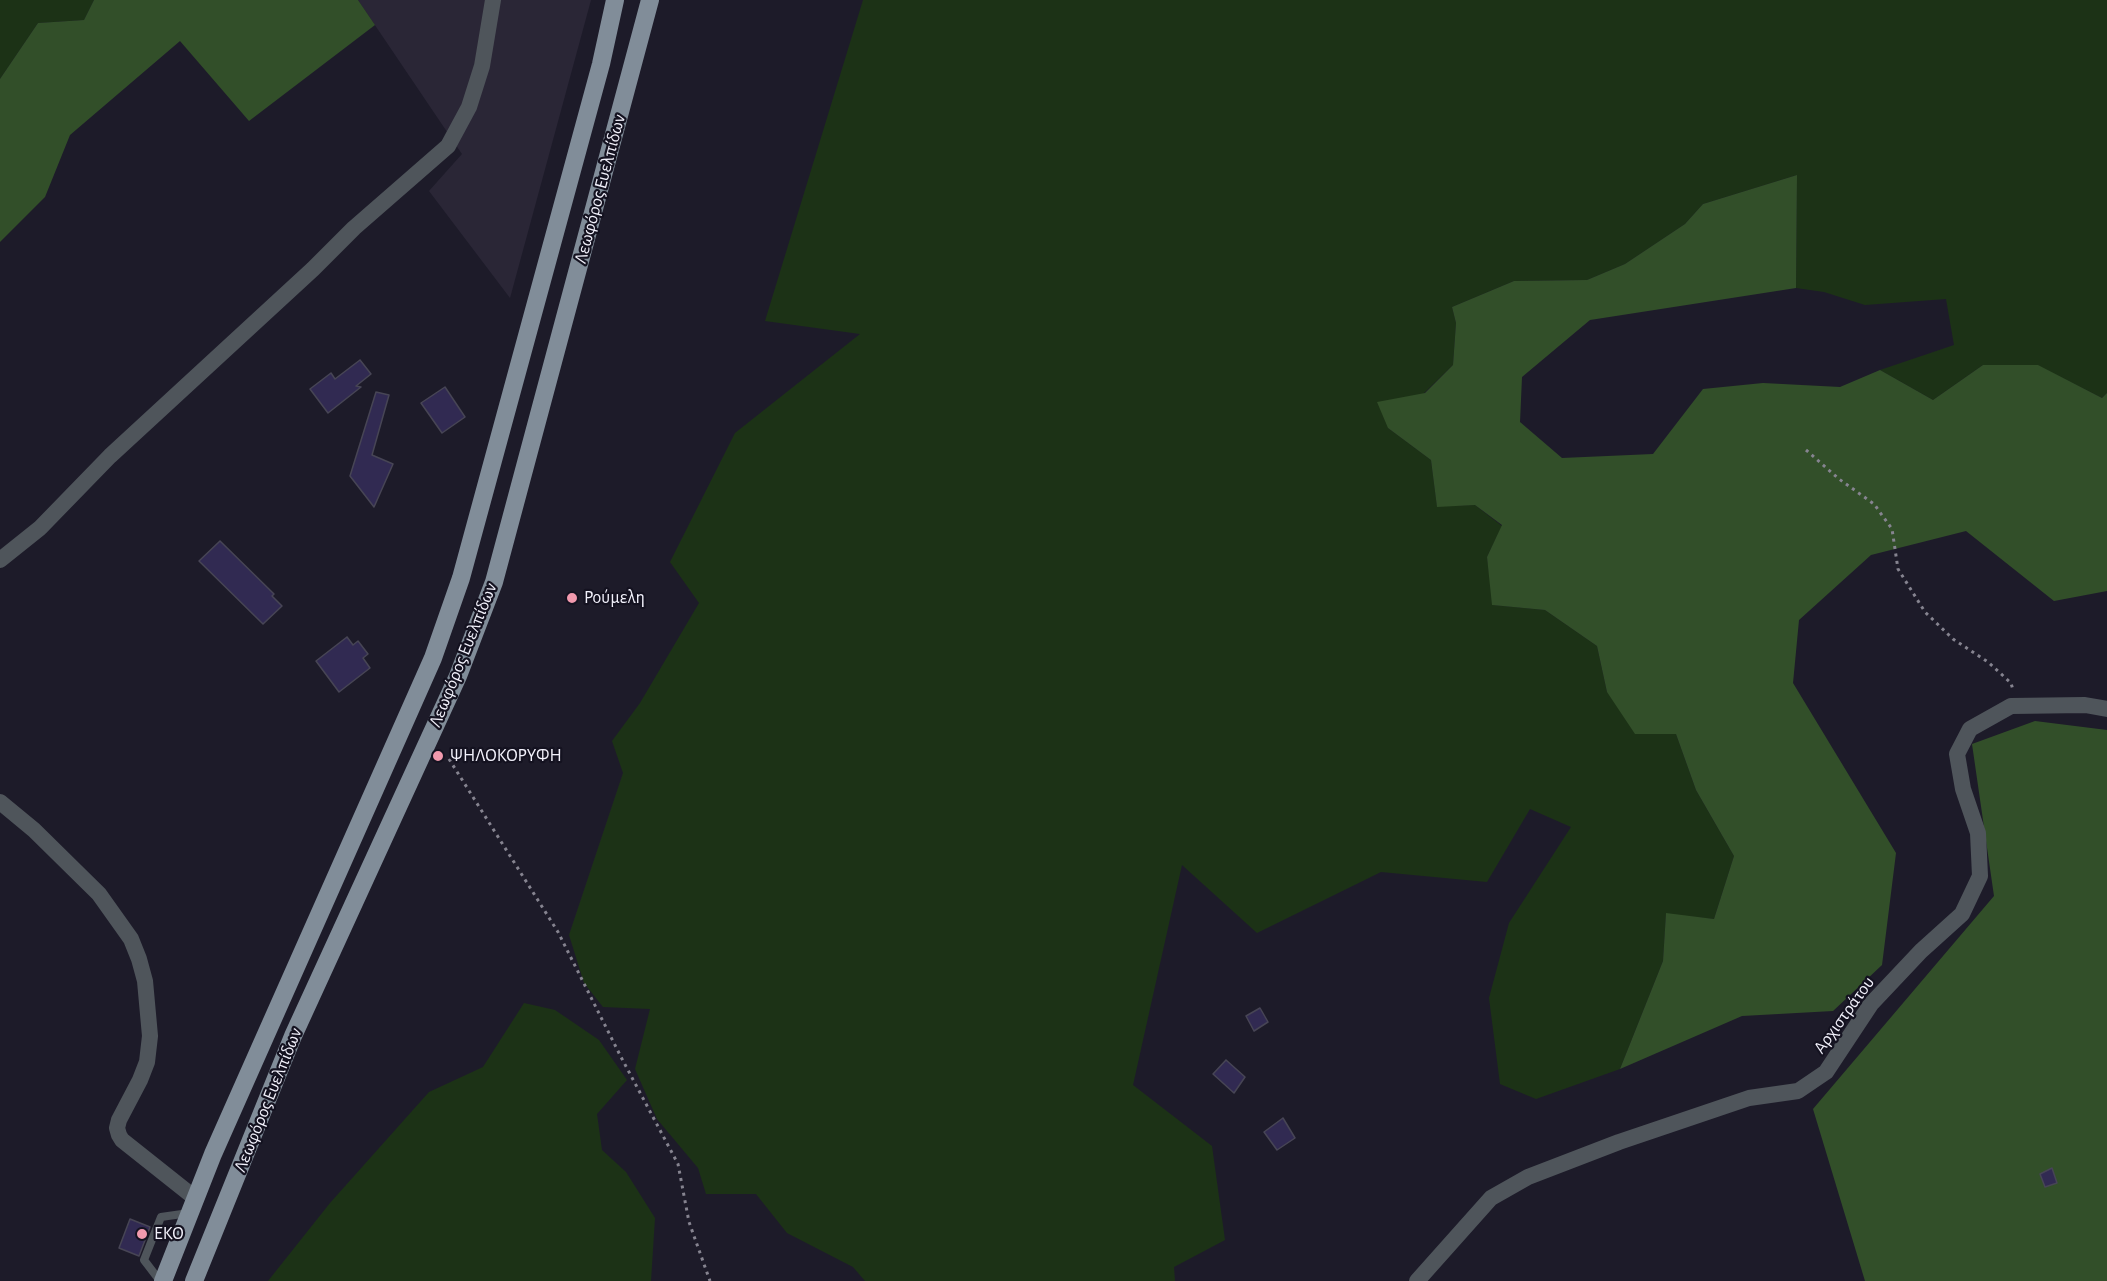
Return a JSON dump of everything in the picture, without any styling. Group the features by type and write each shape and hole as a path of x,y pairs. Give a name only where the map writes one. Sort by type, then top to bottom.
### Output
{"main road":[{"name":"Λεωφόρος Ευελπίδων","path":"161,1281 192,1205 433,658 454,598 602,64 615,0"},
{"name":"Λεωφόρος Ευελπίδων","path":"194,1281 293,1036 458,676 494,582 650,0"}],"street":[{"path":"0,560 40,528 110,456 314,269 354,228 448,146 469,107 482,66 493,0"},
{"name":"Αρχιστράτου","path":"1417,1281 1491,1198 1528,1178 1619,1142 1749,1098 1798,1091 1826,1072 1872,1004 1921,951 1962,914 1980,876 1978,833 1963,789 1957,754 1970,729 2011,706 2085,705 2107,709"},
{"path":"0,802 34,830 99,894 131,939 145,981 150,1036 147,1062 117,1128 122,1140 192,1205"}],"lane":[{"path":"161,1281 144,1260 161,1217 192,1205"}],"path":[{"path":"1806,450 1839,479 1874,504 1892,529 1898,569 1925,612 1953,639 1988,662 2011,683 2018,706"},
{"path":"449,759 558,932 678,1164 689,1222 710,1281"}],"shaded area":[{"path":"358,0 591,0 510,298 429,191 462,154"}],"green space":[{"path":"0,0 94,0 84,20 38,23 0,79"},
{"path":"94,0 358,0 375,25 249,121 180,41 70,135 45,197 0,242 0,79 38,23 84,20"},
{"path":"863,0 2107,0 2107,393 2102,398 2037,365 1983,365 1933,400 1880,370 1954,345 1946,299 1865,305 1824,292 1796,288 1797,175 1703,204 1685,224 1625,264 1587,280 1514,281 1452,307 1456,323 1453,365 1388,428 1431,460 1437,506 1475,505 1502,526 1487,557 1493,605 1545,610 1597,646 1607,692 1676,734 1696,790 1734,856 1714,919 1666,914 1663,961 1620,1069 1536,1099 1500,1084 1489,998 1509,923 1571,827 1530,809 1487,882 1381,872 1257,933 1182,865 1133,1085 1212,1146 1225,1240 1174,1267 1175,1281 865,1281 853,1267 787,1233 756,1194 706,1194 698,1168 657,1119 635,1069 650,1009 603,1007 584,983 569,935 623,773 612,741 640,703 699,603 670,562 735,433 860,334 765,321"},
{"path":"1797,175 1796,288 1590,320 1522,377 1520,422 1562,458 1653,454 1703,389 1763,383 1840,387 1880,370 1933,400 1983,365 2038,365 2102,398 2107,393 2107,591 2054,601 1966,531 1871,555 1799,620 1793,683 1896,853 1882,965 1833,1011 1742,1016 1620,1069 1663,961 1666,913 1714,919 1734,856 1696,790 1676,734 1635,734 1607,692 1597,646 1545,610 1492,605 1487,557 1502,525 1475,505 1437,507 1431,460 1388,428 1377,402 1425,393 1453,365 1456,323 1452,307 1514,281 1587,280 1625,264 1685,224 1703,204"},
{"path":"2035,721 2107,730 2107,1281 1865,1281 1813,1109 1994,896 1972,744"},
{"path":"524,1003 555,1010 599,1040 627,1080 597,1114 602,1150 626,1172 655,1218 651,1281 268,1281 330,1203 429,1092 483,1067"}],"building":[{"path":"360,360 371,374 356,386 361,387 328,413 310,389 331,373 335,379"},
{"path":"445,387 465,417 442,433 421,403"},
{"path":"376,392 389,395 372,455 393,464 374,507 350,476"},
{"path":"220,541 274,594 272,596 282,606 263,624 199,561"},
{"path":"347,637 353,645 358,641 368,654 363,658 370,668 339,692 316,661"},
{"path":"1260,1008 1268,1022 1254,1031 1246,1016"},
{"path":"1226,1060 1245,1077 1234,1093 1213,1074"},
{"path":"1283,1118 1295,1138 1277,1150 1264,1132"},
{"path":"2052,1168 2057,1183 2045,1187 2040,1174"},
{"path":"130,1219 150,1227 139,1256 119,1248"}],"place":[{"name":"Ρούμελη","path":"572,598"},
{"name":"ΨΗΛΟΚΟΡΥΦΗ","path":"438,756"},
{"name":"EKO","path":"142,1234"}]}
